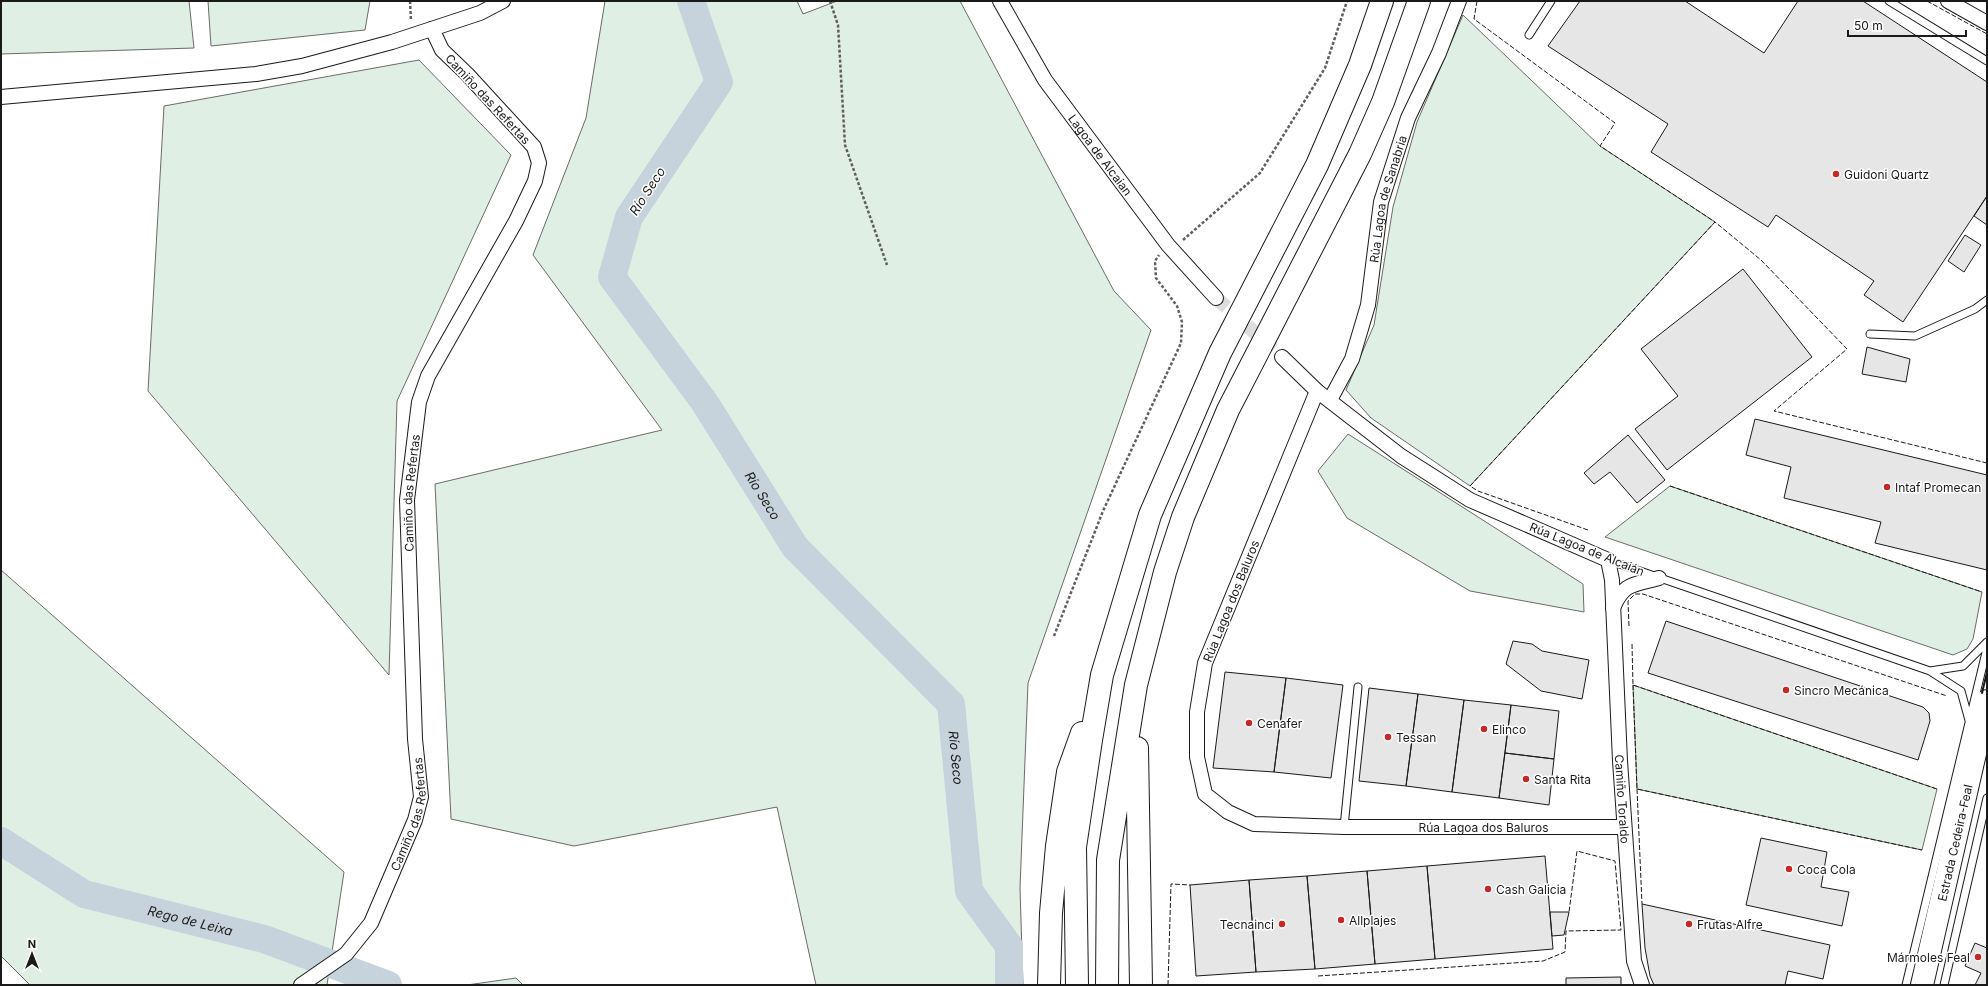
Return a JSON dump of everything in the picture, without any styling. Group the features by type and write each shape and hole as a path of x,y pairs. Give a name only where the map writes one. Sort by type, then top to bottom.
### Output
{"main road":[{"path":"1049,985 1050,913 1057,846 1068,772 1102,675 1150,514 1220,353 1317,165 1360,65 1382,1"},
{"path":"1107,985 1108,860 1136,685 1165,572 1183,517 1228,410 1360,154 1383,102 1419,1"},
{"path":"1077,985 1075,847 1102,675"},
{"path":"1136,685 1137,842 1141,985"},
{"name":"Estrada Cedeira-Feal","path":"1922,985 1987,701"},
{"name":"Estrada Cedeira-Feal","path":"1936,985 1987,754"}],"street":[{"path":"1,97 256,74 302,66 411,36 480,13 503,1"},
{"name":"Lagoa de Alcaian","path":"1000,1 1045,80 1170,247 1216,298"},
{"name":"Rúa Lagoa de Sanabria","path":"1330,400 1352,359 1368,305 1381,202 1408,118 1438,53 1459,1"},
{"path":"1948,1 1987,23"},
{"name":"Camiño das Refertas","path":"302,985 346,954 371,923 415,820 421,797 415,739 407,500 419,402 428,376 516,221 536,181 539,163 534,147 467,74 442,50 432,29"},
{"name":"Rúa Lagoa de Alcaián","path":"1282,357 1317,392 1330,400 1401,456 1470,500 1608,560"},
{"name":"Rúa Lagoa dos Baluros","path":"1317,392 1205,662 1197,712 1197,757 1205,794 1228,812 1254,824 1344,827 1624,827"},
{"name":"Camiño Toraldo","path":"1608,560 1612,580 1612,610 1624,827 1634,961 1642,985"},
{"path":"1612,610 1617,598 1626,587 1660,578"}],"lane":[{"path":"1529,35 1551,1"},
{"path":"1889,1 1987,61"},
{"path":"1870,334 1916,336 1975,309 1987,300"},
{"name":"Rúa Lagoa de Alcaián","path":"1608,560 1930,671"},
{"path":"1930,671 1963,666 1987,642"},
{"path":"1906,985 1970,724 1987,648"},
{"path":"1930,671 1961,691 1970,724"},
{"path":"1344,827 1358,687"},
{"path":"1944,985 1987,798"}],"path":[{"path":"410,1 411,36"},
{"path":"830,1 838,25 845,145 888,265"},
{"path":"1054,636 1102,511 1181,343 1182,322 1177,306 1156,278 1155,261 1260,173 1325,68 1347,1"}],"green space":[{"path":"1,1 189,1 194,48 1,54"},
{"path":"208,1 370,1 365,30 211,46"},
{"path":"605,1 797,1 803,14 837,1 960,1 1114,291 1151,330 1028,683 1020,888 1023,985 816,985 777,807 574,846 451,819 435,484 662,430 533,255 586,118"},
{"path":"1463,15 1600,146 1715,222 1470,486 1371,418 1346,390 1374,325 1393,207 1417,122"},
{"path":"419,60 511,155 397,401 389,675 148,391 164,106"},
{"path":"1348,434 1583,584 1584,612 1470,591 1347,518 1318,471"},
{"path":"1670,486 1982,592 1973,639 1967,649 1953,655 1605,537"},
{"path":"1,570 344,872 327,985 30,985 1,956"},
{"path":"1633,685 1937,789 1922,850 1637,789"},
{"path":"516,978 523,985 467,985"}],"building":[{"name":"Guidoni Quartz","path":"1580,1 1685,1 1764,53 1798,1 1863,1 1987,82 1987,196 1903,322 1864,295 1874,281 1776,215 1768,227 1651,152 1668,124 1548,46"},
{"path":"1987,196 1987,225 1974,216"},
{"path":"1965,235 1981,245 1964,272 1948,261"},
{"path":"1743,269 1812,357 1667,470 1635,429 1678,396 1641,349"},
{"path":"1867,347 1910,359 1906,382 1862,374"},
{"name":"Intaf Promecan","path":"1755,419 1987,475 1987,570 1875,543 1881,522 1784,498 1791,467 1746,455"},
{"path":"1628,435 1665,480 1637,503 1610,472 1594,484 1584,473"},
{"name":"Sincro Mecánica","path":"1666,621 1923,707 1929,713 1930,721 1918,760 1648,673"},
{"path":"1513,641 1532,644 1542,651 1589,660 1582,699 1541,691 1506,664"},
{"name":"Cenafer","path":"1225,672 1286,678 1274,772 1213,768"},
{"path":"1286,678 1343,685 1331,778 1274,772"},
{"name":"Tessan","path":"1369,688 1418,694 1406,786 1359,781"},
{"path":"1418,694 1464,700 1452,792 1406,786"},
{"name":"Elinco","path":"1464,700 1511,705 1499,798 1452,792"},
{"path":"1511,705 1559,711 1554,759 1505,753"},
{"name":"Santa Rita","path":"1505,753 1554,759 1549,805 1499,798"},
{"name":"Coca Cola","path":"1761,838 1827,852 1821,887 1849,892 1842,926 1746,905"},
{"name":"Cash Galicia","path":"1545,856 1553,949 1435,959 1427,866"},
{"path":"1427,866 1435,959 1375,964 1367,871"},
{"name":"Allplajes","path":"1367,871 1375,964 1315,969 1307,876"},
{"name":"Tecnainci","path":"1307,876 1315,969 1256,972 1249,880"},
{"path":"1249,880 1256,972 1196,976 1190,885"},
{"name":"Frutas Alfre","path":"1642,904 1830,945 1823,979 1788,971 1785,985 1654,985 1650,976 1645,948"},
{"path":"1550,912 1569,912 1564,935 1552,936"},
{"name":"Mármoles Feal","path":"1975,943 1987,948 1987,985 1975,985 1981,973 1965,966"},
{"path":"1621,977 1621,985 1566,985 1566,978"}],"waterway":[{"name":"Río Seco","path":"691,1 719,82 629,217 612,277 705,403 795,547 951,704 969,891 1009,946 1009,985"},
{"name":"Rego de Leixa","path":"1,841 84,894 264,939 388,985"}],"tunnel":[{"path":"1216,298 1282,357"}],"fence":[{"path":"1477,1 1474,19 1615,123 1600,146 1715,222"},
{"path":"1927,1 1987,34"},
{"path":"1588,530 1478,491 1470,486 1715,222 1761,260 1847,349 1774,411 1987,463"},
{"path":"1670,486 1982,592"},
{"path":"1629,626 1628,601 1635,594 1643,594 1947,696"},
{"path":"1632,644 1633,685 1937,789"},
{"path":"1633,685 1637,789 1922,850"},
{"path":"1637,789 1642,904"},
{"path":"1318,976 1543,961 1565,952 1566,931 1621,930 1615,861 1577,851 1569,912"},
{"path":"1168,985 1171,884 1190,885"}],"wall":[{"path":"1982,693 1987,672"}],"place":[{"name":"Guidoni Quartz","path":"1836,174"},
{"name":"Intaf Promecan","path":"1887,487"},
{"name":"Sincro Mecánica","path":"1786,690"},
{"name":"Cenafer","path":"1249,723"},
{"name":"Elinco","path":"1484,729"},
{"name":"Tessan","path":"1388,737"},
{"name":"Santa Rita","path":"1526,779"},
{"name":"Coca Cola","path":"1789,869"},
{"name":"Cash Galicia","path":"1488,889"},
{"name":"Allplajes","path":"1341,920"},
{"name":"Tecnainci","path":"1282,924"},
{"name":"Frutas Alfre","path":"1689,924"},
{"name":"Mármoles Feal","path":"1978,957"}]}
